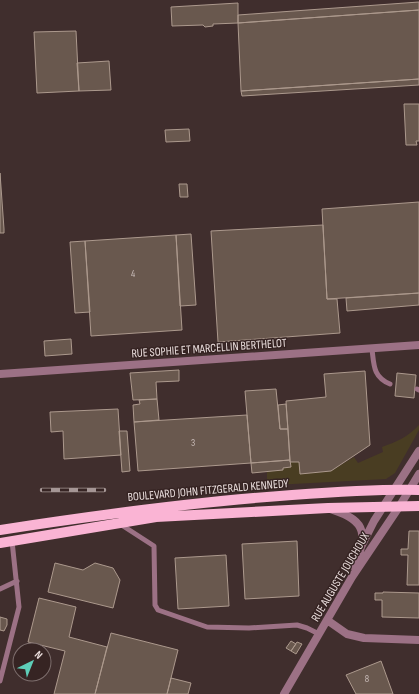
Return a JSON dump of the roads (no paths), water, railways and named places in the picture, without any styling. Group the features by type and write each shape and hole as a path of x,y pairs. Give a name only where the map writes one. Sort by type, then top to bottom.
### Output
{"main road":[{"name":"BOULEVARD JOHN FITZGERALD KENNEDY","path":"0,530 113,512 225,500 414,490"},
{"name":"BOULEVARD JOHN FITZGERALD KENNEDY","path":"0,542 117,522 156,517 328,508 419,506"}],"street":[{"name":"RUE SOPHIE ET MARCELLIN BERTHELOT","path":"0,374 419,345"},
{"name":"RUE AUGUSTE JOUCHOUX","path":"361,547 374,521 396,490 419,451"},
{"name":"RUE AUGUSTE JOUCHOUX","path":"284,694 352,577 399,507 414,490 419,474"},
{"path":"328,508 344,514 357,522 363,532 361,547 352,577"},
{"path":"327,620 347,634 364,638 419,640"}],"lane":[{"path":"372,349 376,374 381,380 390,384"},
{"path":"117,522 154,546 155,605 158,610 207,627 249,628 297,625 308,628 319,634"},
{"path":"0,681 19,607 12,540"},
{"path":"0,589 17,581"}],"railway":[{"path":"42,490 104,490"}]}
